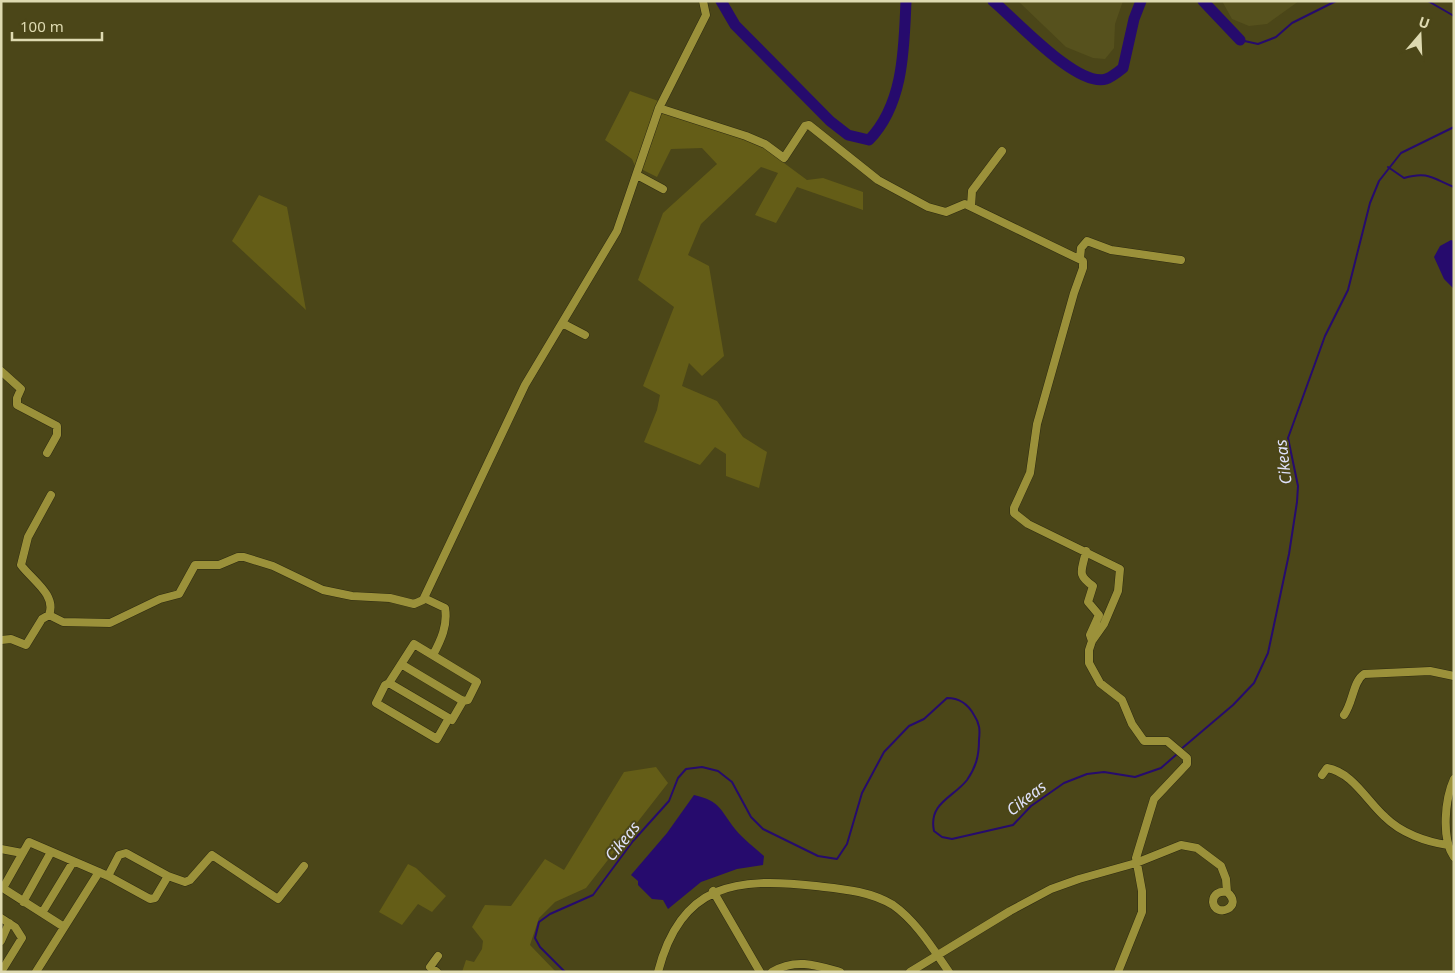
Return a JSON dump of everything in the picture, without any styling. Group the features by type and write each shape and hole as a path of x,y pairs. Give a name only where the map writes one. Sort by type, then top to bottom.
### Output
{"street":[{"path":"49,615 63,622 110,623 118,621 160,599 180,594 195,565 219,565 238,557 257,560 314,587 330,592 352,596 390,598 414,604 424,598 524,385 617,231 638,175 659,108 706,15 703,1"},
{"path":"659,108 746,136 765,144 784,158 805,126 809,125 878,180 928,207 946,212 962,205 971,206 1080,258 1084,264 1037,424 1030,473 1014,508 1014,514 1028,524 1117,566 1121,574 1118,591 1104,624 1092,641 1088,656 1092,670 1100,684 1122,700 1140,737 1144,741 1167,741 1188,758 1187,764 1154,799 1137,853 1136,863 1142,891 1142,912 1118,972"},
{"path":"971,206 972,191 1002,151"},
{"path":"638,175 663,189"},
{"path":"1080,258 1081,248 1087,241 1111,250 1181,260"},
{"path":"562,323 585,335"},
{"path":"1,371 21,389 16,401 17,405 57,426 57,435 47,453"},
{"path":"1,640 11,639 26,645 42,619 49,615 52,608 50,599 21,566 28,537 51,496"},
{"path":"1086,551 1081,576 1084,581 1093,586 1088,602 1099,615 1090,635 1092,641"},
{"path":"424,598 445,608 446,613 443,635 433,655"},
{"path":"389,683 449,718 452,720 463,701 468,700 477,682 433,655 414,644 389,683 385,685 376,703 437,738 449,718"},
{"path":"401,664 463,701"},
{"path":"1344,715 1352,703 1357,681 1364,674 1430,671 1454,676"},
{"path":"1322,775 1327,768 1340,772 1355,785 1385,818 1399,828 1424,839 1448,846"},
{"path":"1454,779 1447,804 1448,846 1454,857"},
{"path":"64,927 2,887 29,842 108,876 150,899 155,898 168,876"},
{"path":"910,972 1010,911 1051,889 1136,863 1172,847 1189,845 1207,854 1221,866 1226,879 1226,892"},
{"path":"1,849 22,853"},
{"path":"23,902 51,852"},
{"path":"108,876 119,855 126,853 168,876 185,882 190,880 212,855 278,899 304,866"},
{"path":"42,913 73,862"},
{"path":"36,972 99,872"},
{"path":"658,972 674,930 693,907 714,892 739,885 768,882 870,894 882,900 903,913 937,955 948,972"},
{"path":"714,892 760,972"},
{"path":"1,918 15,927 22,938 1,972"},
{"path":"1,940 9,923"},
{"path":"437,972 430,967 438,956"},
{"path":"772,972 787,965 809,963 840,972"}],"shaded area":[{"path":"1018,1 1123,1 1115,24 1114,48 1105,59 1093,58 1066,47"},
{"path":"1222,1 1299,1 1267,24 1249,26 1232,19"},
{"path":"630,91 664,103 662,109 761,146 807,180 823,178 863,192 863,210 797,187 776,223 755,215 778,173 761,167 701,224 688,255 709,266 724,356 702,376 689,363 682,386 717,401 743,437 767,452 759,488 726,476 726,454 715,447 700,465 644,442 657,410 660,395 643,386 674,307 638,280 663,213 717,164 702,148 671,149 657,177 635,166 632,159 605,140"},
{"path":"259,195 287,207 306,310 232,241"},
{"path":"1451,240 1454,241 1454,289 1444,279 1434,257 1440,246"},
{"path":"656,767 668,783 586,888 555,902 539,918 530,945 556,972 462,972 466,960 474,962 482,949 483,941 472,927 485,905 511,906 545,859 564,870 624,772"},
{"path":"694,795 710,800 719,807 738,833 764,856 763,865 737,869 701,882 668,909 663,900 652,899 631,875 667,833"},
{"path":"408,864 416,868 446,896 432,912 418,904 402,925 379,912"}],"waterway":[{"path":"721,1 735,25 830,121 848,135 869,140 881,126 896,93 903,56 906,1"},
{"path":"993,1 1063,63 1079,73 1094,79 1106,79 1123,68 1134,19 1141,1"},
{"path":"1203,1 1240,40"},
{"name":"Cikeas","path":"1240,40 1258,44 1276,37 1292,23 1336,1"},
{"name":"Cikeas","path":"1428,1 1454,16"},
{"name":"Cikeas","path":"1180,750 1233,705 1254,683 1268,653 1289,554 1297,502 1298,486 1288,438 1325,336 1348,290 1370,203 1379,181 1401,153 1454,127"},
{"path":"1388,167 1404,178 1425,175 1454,187"},
{"name":"Cikeas","path":"565,972 540,947 535,938 539,922 550,914 593,895 633,841 669,801 678,778 686,769 702,767 718,771 732,782 751,817 763,829 818,856 837,859 847,844 862,793 884,752 909,726 924,719 947,698 963,702 972,711 979,727 979,746 975,766 967,780 943,801 935,814 933,821 934,831 942,837 952,839 1013,825 1031,806 1064,783 1087,774 1104,772 1135,777 1161,768 1177,754"}]}
